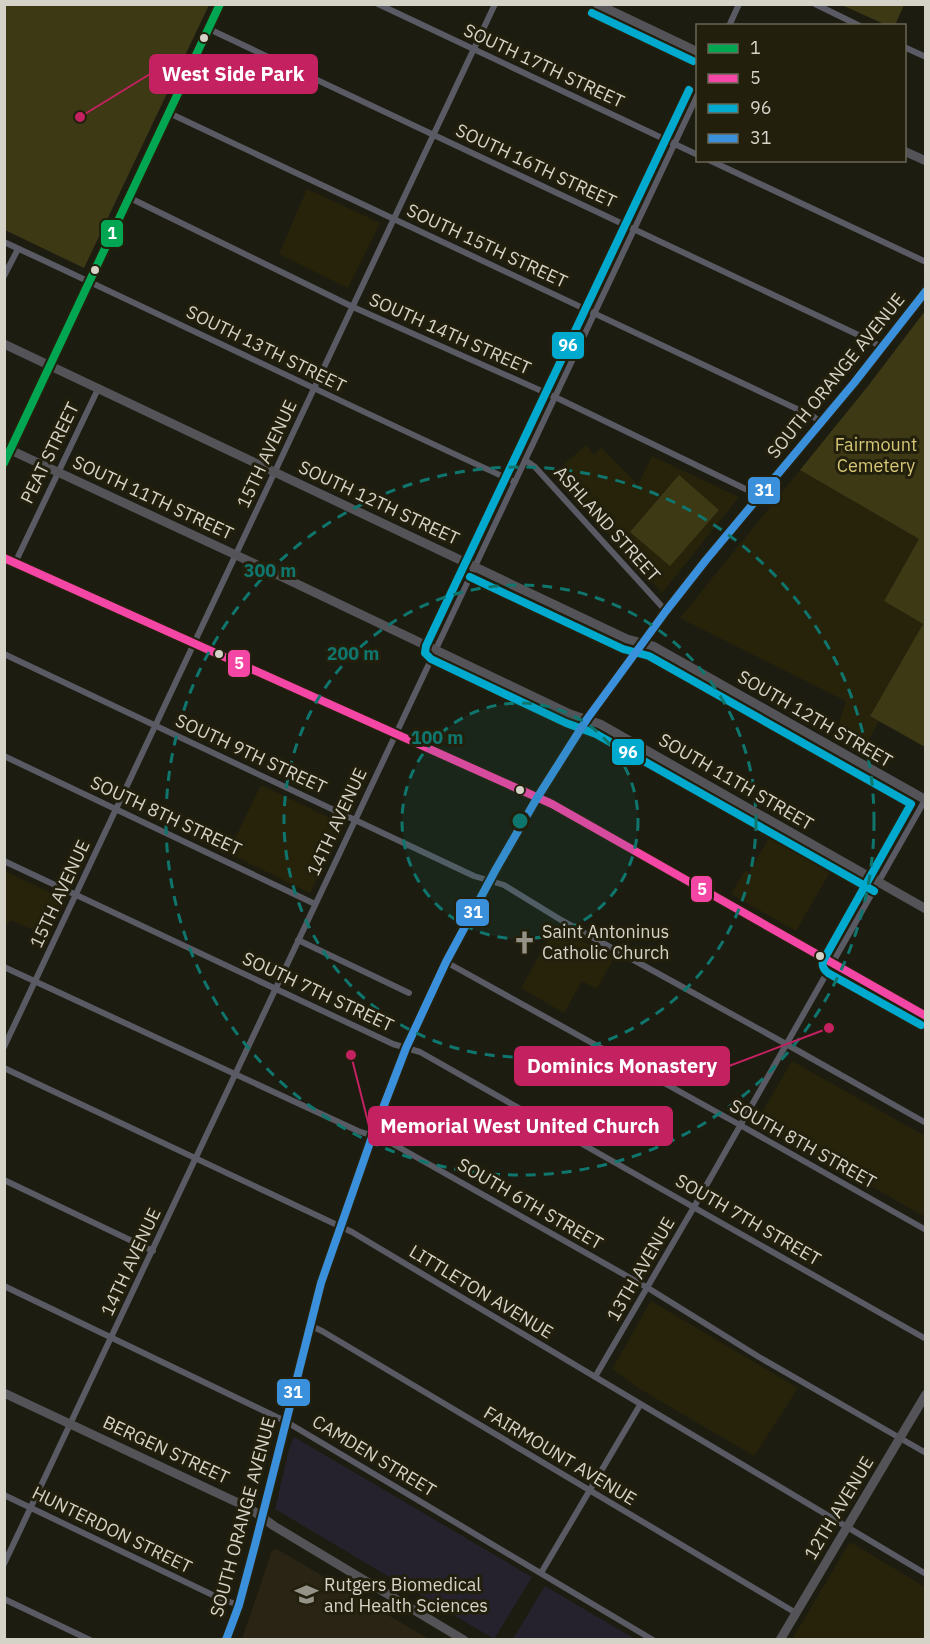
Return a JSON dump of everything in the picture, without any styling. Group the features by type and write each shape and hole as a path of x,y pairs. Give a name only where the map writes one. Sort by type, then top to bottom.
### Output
{"main road":[{"name":"SOUTH ORANGE AVENUE","path":"226,1640 239,1605 321,1283 406,1048 446,962 489,880 537,798 587,719 642,642 822,423 926,290"}],"street":[{"path":"4,464 8,449 51,366 220,4"},
{"name":"SOUTH 17TH STREET","path":"378,4 696,154"},
{"name":"15TH AVENUE","path":"4,1047 495,4"},
{"path":"597,4 696,51"},
{"path":"730,24 739,4"},
{"path":"815,4 856,24"},
{"name":"SOUTH 16TH STREET","path":"208,29 634,228 881,347"},
{"path":"906,48 926,57"},
{"name":"14TH AVENUE","path":"4,1564 696,98"},
{"name":"SOUTH 15TH STREET","path":"169,113 813,416 822,423"},
{"path":"906,152 926,161"},
{"path":"713,162 926,262"},
{"name":"SOUTH 14TH STREET","path":"130,198 353,307 555,397 760,496"},
{"name":"SOUTH 13TH STREET","path":"4,242 515,482"},
{"path":"4,276 18,249"},
{"name":"SOUTH 12TH STREET","path":"4,344 627,639 653,646 925,800"},
{"name":"PEAT STREET","path":"15,563 98,388"},
{"name":"SOUTH 11TH STREET","path":"8,449 570,714 600,724 926,909"},
{"name":"ASHLAND STREET","path":"525,460 535,467 666,611"},
{"path":"4,558 552,804 926,1016"},
{"name":"SOUTH 9TH STREET","path":"4,654 474,876 504,885 561,920 926,1123"},
{"name":"SOUTH 8TH STREET","path":"4,756 315,904"},
{"name":"13TH AVENUE","path":"596,1377 925,800"},
{"name":"SOUTH 7TH STREET","path":"4,861 393,1044 420,1052 926,1339"},
{"path":"298,940 409,993"},
{"name":"SOUTH 8TH STREET","path":"446,962 926,1230"},
{"name":"SOUTH 6TH STREET","path":"4,967 358,1131 387,1140 648,1288 759,1357 926,1453"},
{"name":"LITTLETON AVENUE","path":"4,1068 340,1226 926,1574"},
{"path":"4,1180 153,1251"},
{"name":"CAMDEN STREET","path":"4,1286 285,1421 653,1640"},
{"name":"FAIRMOUNT AVENUE","path":"309,1325 796,1613"},
{"name":"BERGEN STREET","path":"4,1392 236,1502 464,1640"},
{"name":"12TH AVENUE","path":"780,1640 926,1394"},
{"path":"541,1573 640,1405"},
{"name":"HUNTERDON STREET","path":"4,1495 221,1599 239,1605"},
{"path":"4,1599 90,1640"}],"shaded area":[{"path":"307,189 380,223 348,288 279,254"},
{"path":"586,445 594,455 601,447 638,485 652,456 739,497 662,593 556,476 563,465"},
{"path":"800,470 919,539 884,601 923,624 870,715 879,721 862,752 835,736 846,701 680,618"},
{"path":"261,785 343,824 310,893 228,853"},
{"path":"772,833 833,867 796,931 731,894 745,871 749,872"},
{"path":"5,871 62,898 45,935 10,920 5,929"},
{"path":"556,926 614,958 597,989 582,981 564,1013 521,988"},
{"path":"792,1061 925,1136 925,1217 757,1121"},
{"path":"651,1301 798,1388 754,1456 640,1389 612,1369"},
{"path":"294,1437 532,1577 494,1639 275,1509"},
{"path":"850,1542 925,1587 925,1639 792,1639"},
{"name":"Rutgers Biomedical and Health Sciences","path":"277,1549 429,1639 242,1639 272,1551"},
{"path":"545,1586 635,1639 513,1639"}],"green space":[{"path":"904,4 895,24 884,24 842,5"},
{"path":"4,5 209,5 84,268 5,230"},
{"name":"Fairmount Cemetery","path":"925,311 925,747 870,716 923,624 884,601 919,539 800,470"},
{"path":"679,475 719,510 670,566 630,532"}],"transit line":[{"name":"1","path":"4,463 220,4"},
{"name":"96","path":"592,13 693,61"},
{"name":"96","path":"689,90 426,646 425,653 431,659 566,723 596,734 874,891"},
{"name":"31","path":"226,1640 239,1605 255,1545 321,1283 406,1048 446,962 537,798 587,719 706,560 854,383 926,291"},
{"name":"5","path":"4,558 552,804 926,1016"},
{"name":"96","path":"470,577 623,649 649,656 911,804 824,959 823,965 828,973 921,1025"}],"place":[{"name":"West Side Park","path":"80,117"},
{"name":"Saint Antoninus Catholic Church","path":"524,942"},
{"name":"Dominics Monastery","path":"829,1028"},
{"name":"Memorial West United Church","path":"351,1055"},
{"name":"Rutgers Biomedical and Health Sciences","path":"306,1595"}]}
